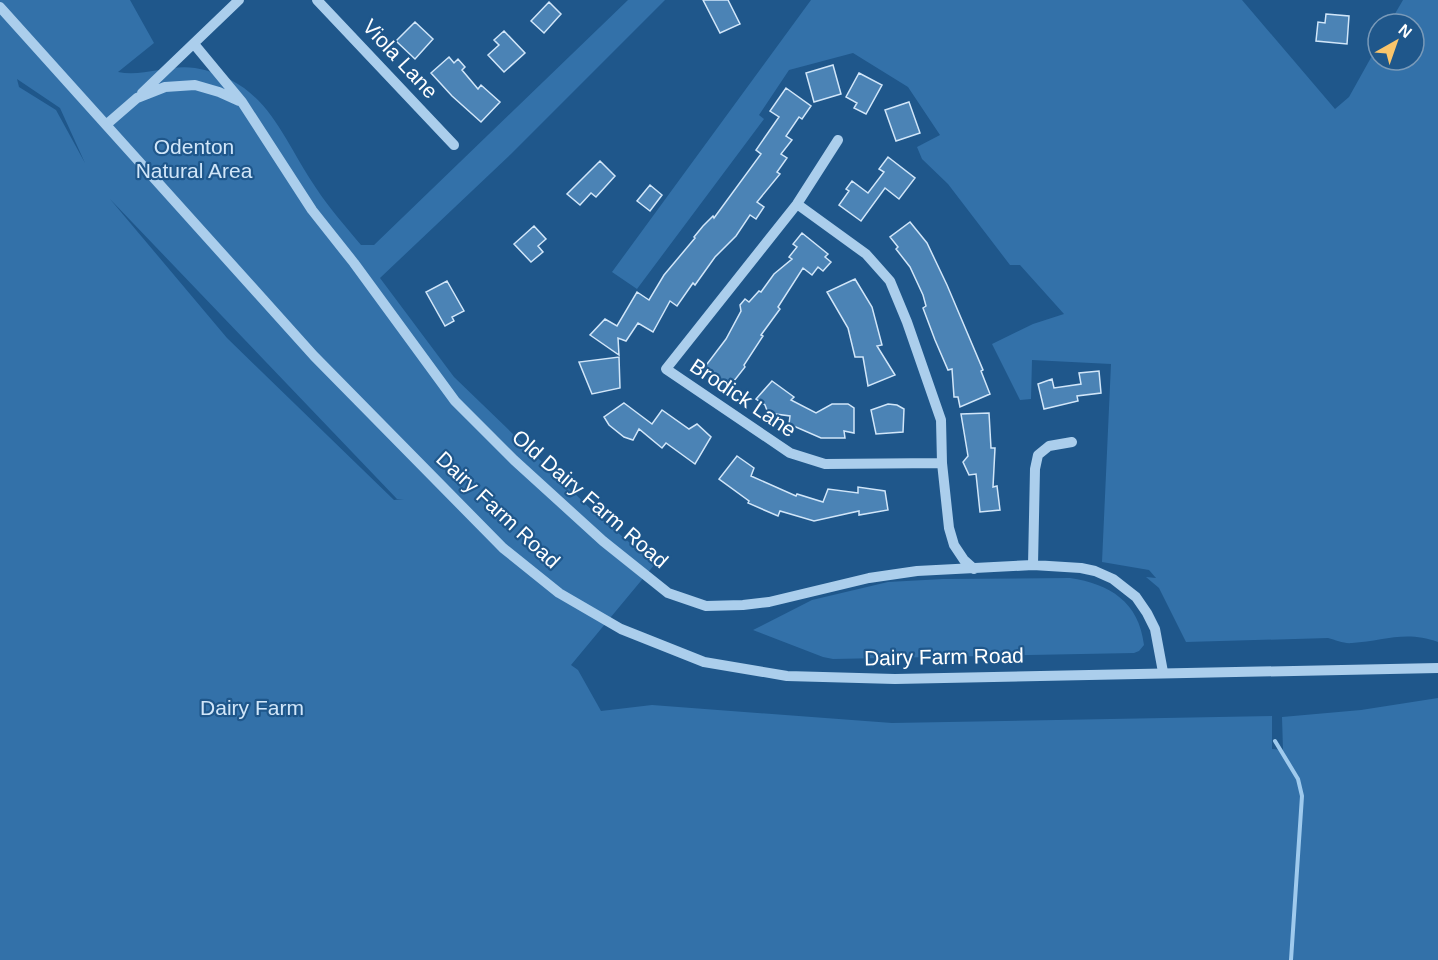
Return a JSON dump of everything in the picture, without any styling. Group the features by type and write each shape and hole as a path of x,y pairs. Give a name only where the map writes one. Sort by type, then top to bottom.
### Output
{"street":[{"path":"107,124 239,0"},
{"name":"Viola Lane","path":"317,0 454,145"},
{"name":"Dairy Farm Road","path":"0,7 314,356 503,548 559,593 621,629 704,662 787,676 895,678 1438,668"},
{"name":"Old Dairy Farm Road","path":"194,44 242,102 312,210 354,263 455,401 514,460 603,541 668,593 706,606 743,605 770,602 868,578 917,571 1033,566 1081,568 1113,579 1136,597 1155,629 1163,672"},
{"path":"137,98 165,87 195,85 242,102"},
{"name":"Brodick Lane","path":"838,140 797,204 666,369 790,453 825,464 942,463"},
{"path":"797,204 866,254 890,281 910,331 940,420 942,463 951,537 964,560 974,569"},
{"path":"1033,566 1035,469 1038,454 1049,446 1072,442"}],"green space":[{"name":"Dairy Farm","path":"0,0 130,0 154,43 118,72 137,73 185,67 195,68 219,75 239,85 269,113 321,195 349,231 361,245 374,245 628,0 665,0 511,154 380,278 454,377 598,516 655,564 571,665 578,670 601,711 652,705 892,723 1272,716 1272,749 1283,750 1282,717 1361,710 1438,698 1438,960 0,960","holes":["17,79 60,108 85,163 56,110 19,87","110,199 397,499 404,499 394,500 227,338"]},
{"path":"811,0 1242,0 1335,109 1349,97 1366,67 1366,72 1426,72 1426,12 1396,12 1403,0 1438,0 1438,642 1415,637 1395,637 1349,643 1328,638 1186,642 1159,588 1146,577 1156,578 1149,570 1102,562 1111,364 1032,360 1031,399 1020,400 992,344 1033,324 1064,314 1020,265 1010,265 948,184 922,159 917,147 940,135 908,87 853,53 789,70 759,115 764,119 637,289 612,272"},
{"path":"1070,578 1110,590 1129,606 1141,630 1144,645 1139,651 1134,653 833,659 753,630 812,600 888,582"}],"building":[{"path":"703,0 728,0 740,24 720,33"},
{"path":"549,2 561,14 544,33 531,21"},
{"path":"1326,14 1349,16 1347,44 1316,41 1318,22 1325,23"},
{"path":"415,22 433,39 415,59 396,41"},
{"path":"504,31 525,53 504,72 488,55 499,45 494,40"},
{"path":"449,57 454,63 458,59 465,67 462,70 478,89 481,85 500,102 481,122 431,73"},
{"path":"833,65 841,94 814,102 806,73"},
{"path":"859,73 882,85 866,114 854,108 857,103 846,97"},
{"path":"786,88 811,106 802,119 799,117 786,136 792,140 781,154 787,158 777,172 780,174 757,202 764,207 756,219 750,215 736,236 715,257 695,285 693,283 677,306 670,301 653,332 638,323 626,341 618,338 619,355 590,335 605,319 617,326 637,292 649,300 664,275 703,226 713,216 714,218 761,154 756,150 779,117 770,111"},
{"path":"909,102 920,133 896,141 885,110"},
{"path":"888,157 915,178 899,199 885,188 861,221 839,205 849,191 846,189 852,181 868,193 884,172 879,169"},
{"path":"600,161 615,176 596,197 591,193 580,205 567,194"},
{"path":"650,185 662,195 650,211 637,201"},
{"path":"910,222 927,243 947,285 983,370 981,371 990,394 960,407 958,397 954,397 952,369 948,370 935,340 923,308 926,306 923,295 910,267 890,237"},
{"path":"534,226 546,239 538,246 543,252 531,262 514,244"},
{"path":"802,233 828,254 825,257 831,262 823,271 818,267 812,275 803,268 778,307 780,309 761,335 763,336 744,365 745,367 730,386 704,368 726,339 741,311 740,305 745,299 749,302 759,291 761,292 774,274 792,259 789,257 797,247 793,244"},
{"path":"855,279 872,307 882,345 877,346 895,375 868,386 863,357 855,357 848,328 827,292"},
{"path":"447,281 464,311 452,317 454,321 445,326 426,292"},
{"path":"619,357 620,388 592,394 579,362"},
{"path":"1099,371 1101,393 1077,396 1078,401 1044,409 1038,384 1052,379 1054,388 1081,384 1079,373"},
{"path":"772,381 794,397 791,400 816,413 832,404 848,404 854,408 854,433 844,431 845,438 821,438 789,424 790,416 768,413 765,405 756,399"},
{"path":"624,403 652,424 662,410 689,429 697,424 711,437 695,464 666,443 662,448 639,429 633,440 624,437 609,425 604,417"},
{"path":"888,404 904,409 903,432 876,434 871,410"},
{"path":"989,413 991,448 995,448 993,487 997,486 1000,510 980,512 976,474 969,475 963,462 968,456 961,414"},
{"path":"737,456 754,468 751,476 796,496 797,494 823,502 828,489 858,493 858,487 885,491 888,510 859,515 859,511 814,521 780,511 778,516 748,503 749,501 719,479"}],"waterway":[{"path":"1275,741 1298,779 1302,796 1291,960"}],"park label":[{"name":"Odenton Natural Area","path":"194,159"}]}
